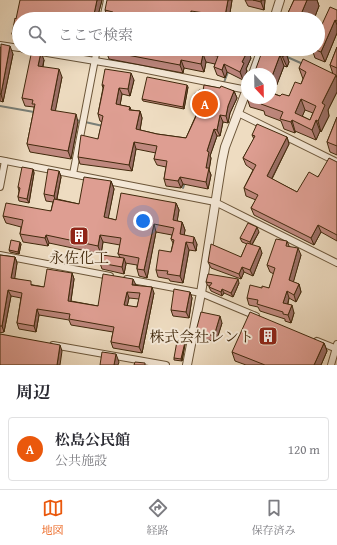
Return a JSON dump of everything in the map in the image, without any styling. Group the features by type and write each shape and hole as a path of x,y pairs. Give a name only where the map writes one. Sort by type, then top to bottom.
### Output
{"street":[{"path":"104,12 107,0"},
{"path":"276,12 280,0"},
{"path":"0,45 12,47"},
{"path":"65,56 137,68 241,89"},
{"path":"73,174 96,56"},
{"path":"255,68 259,56"},
{"path":"187,365 201,293 225,147 242,104"},
{"path":"238,113 337,162"},
{"path":"0,187 3,161 215,202 337,263"},
{"path":"0,255 115,277"},
{"path":"122,278 201,293 265,319"},
{"path":"308,337 337,347 331,365"},
{"path":"45,344 166,365"}],"building":[{"path":"20,0 97,0 94,12 17,12"},
{"path":"107,0 228,0 226,12 113,12 105,10"},
{"path":"294,0 307,0 302,12 288,12"},
{"path":"330,7 337,10 337,21 335,20 325,43 325,18"},
{"path":"1,44 10,46 0,94"},
{"path":"337,47 337,68 330,65"},
{"path":"31,56 40,56 38,66 59,69 51,110 76,114 68,151 27,144 35,104 32,104 33,100 22,98"},
{"path":"132,56 203,56 201,64 181,60 180,65"},
{"path":"218,56 245,56 240,72 224,64 222,70 214,67"},
{"path":"260,56 280,56 275,68 256,68"},
{"path":"303,59 336,75 322,103 325,105 312,130 292,120 291,122 280,119 283,112 261,104 277,104 277,95 280,96 282,94 289,96 295,82 301,84 306,72 299,68","holes":["301,99 316,106 310,120 295,113"]},
{"path":"105,69 131,73 128,89 119,88 116,104 130,107 129,110 140,111 136,129 157,134 186,138 201,103 193,100 195,93 198,94 199,90 203,91 204,85 220,88 221,86 234,91 226,116 220,115 217,130 214,129 207,151 209,152 206,168 209,168 206,182 180,177 178,181 164,179 167,161 154,159 157,146 134,142 129,165 78,157 81,135 98,139 103,116 98,114 104,85 102,85"},
{"path":"147,77 187,85 183,107 142,99"},
{"path":"337,117 337,146 327,142"},
{"path":"257,124 287,137 267,176 297,192 309,172 318,177 329,158 337,162 337,235 318,225 311,238 251,208 258,195 244,188 256,165 243,158 255,136 252,135"},
{"path":"22,167 33,169 27,199 18,197 20,188 18,187"},
{"path":"48,169 59,171 54,196 44,194"},
{"path":"84,177 111,181 104,217 116,220 121,193 176,203 173,220 182,222 180,234 194,237 193,243 186,242 180,276 167,274 168,271 156,270 159,250 171,252 174,240 171,239 174,228 154,224 144,270 137,269 139,258 118,254 121,238 100,235 98,246 46,235 45,238 20,234 23,220 3,216 6,203 51,211 54,199 79,204"},
{"path":"248,223 257,227 250,242 240,238"},
{"path":"276,239 287,241 286,246 298,248 289,280 299,284 294,295 287,291 283,303 292,305 288,315 257,304 258,300 247,298 250,285 269,288 275,268 267,265"},
{"path":"11,240 20,242 18,252 9,250"},
{"path":"247,243 260,247 250,270 242,267 239,274 208,262 211,244 241,257"},
{"path":"0,255 15,257 11,278 31,281 31,285 44,287 47,269 72,273 68,301 98,306 103,274 133,279 132,285 152,287 139,347 111,342 114,327 69,319 70,314 37,309 34,326 17,323 22,293 8,290 2,326 0,326","holes":["127,292 140,293 137,307 124,305"]},
{"path":"102,255 124,258 122,267 100,263"},
{"path":"208,274 238,279 231,293 222,289 221,292 209,287 212,283 206,282"},
{"path":"174,289 190,292 186,312 171,310"},
{"path":"201,312 220,316 214,336 196,331"},
{"name":"株式会社レント","path":"250,312 324,343 314,365 265,365 232,352"},
{"path":"0,334 60,345 57,365 0,365"},
{"path":"177,341 185,342 181,359 174,358"},
{"path":"102,352 116,354 114,365 100,365"},
{"path":"135,362 145,363 145,365 134,365"}],"waterway":[{"path":"285,56 303,64"},
{"path":"223,85 228,72"},
{"path":"0,106 34,112"},
{"path":"76,120 103,126"},
{"path":"183,188 185,182"}],"place":[{"name":"松島公民館","path":"205,104"},
{"name":"永佐化工","path":"79,236"},
{"name":"株式会社レント","path":"268,336"}]}
